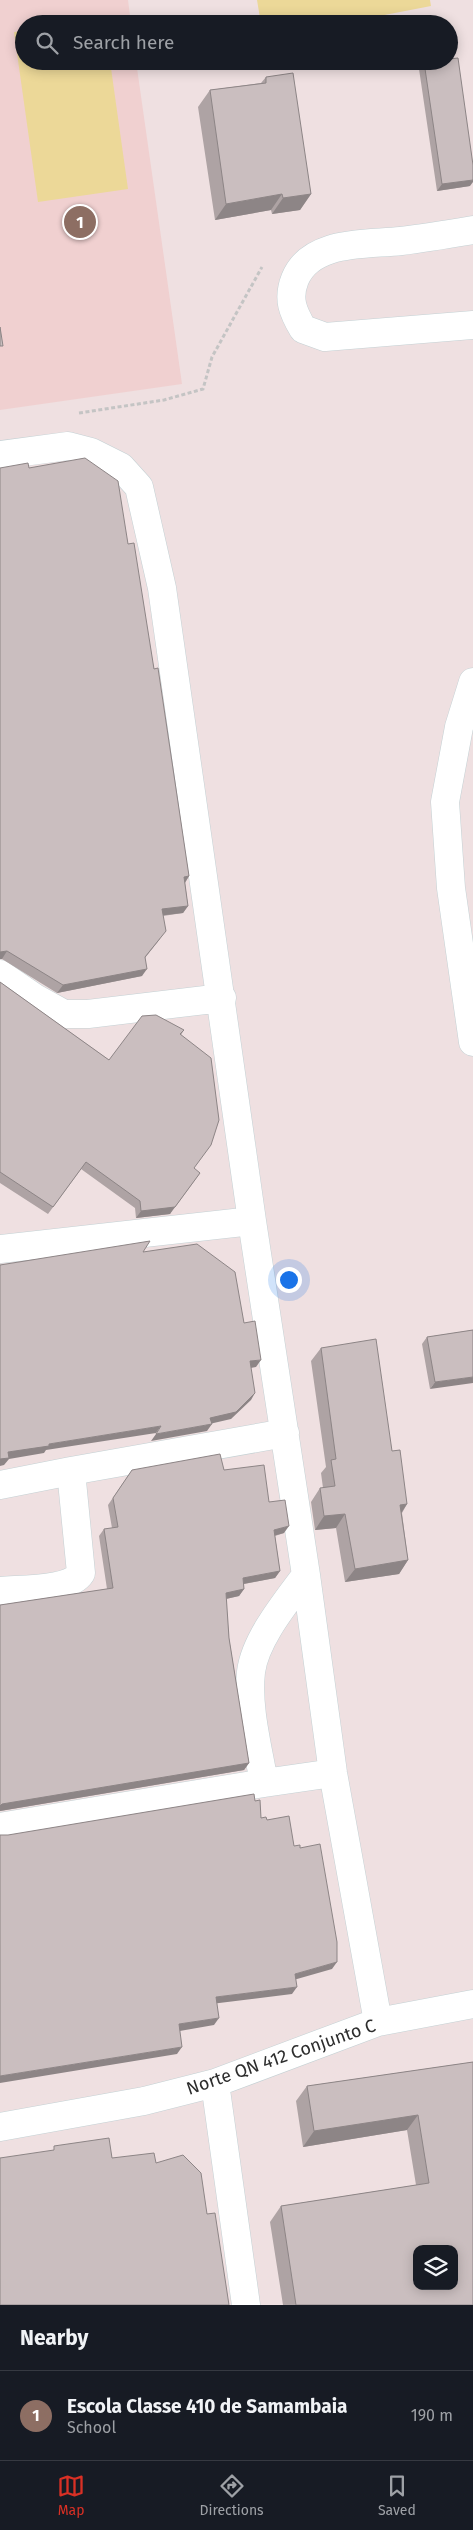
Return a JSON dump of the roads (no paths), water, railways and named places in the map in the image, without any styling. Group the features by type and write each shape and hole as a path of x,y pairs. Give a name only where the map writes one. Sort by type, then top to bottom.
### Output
{"street":[{"path":"473,230 402,241 333,248 308,259 297,272 290,291 292,310 303,329 325,337 473,325"},
{"path":"0,455 68,446 91,452 121,467 139,487 162,588 222,998 252,1221 306,1575 333,1773 378,2022"},
{"path":"473,682 459,727 445,802 462,892 473,1042"},
{"path":"0,974 34,998 64,1014 88,1014 222,998"},
{"path":"0,1249 252,1221"},
{"path":"0,1485 285,1433"},
{"path":"0,1591 63,1585 77,1579 81,1573 71,1472"},
{"path":"264,1783 250,1699 251,1670 272,1622 306,1575"},
{"path":"0,1828 333,1773"},
{"name":"Norte QN 412 Conjunto C","path":"0,2127 144,2101 215,2082 378,2022 473,2004"},
{"path":"215,2082 246,2305"}],"place":[{"name":"Escola Classe 410 de Samambaia","path":"80,222"}]}
